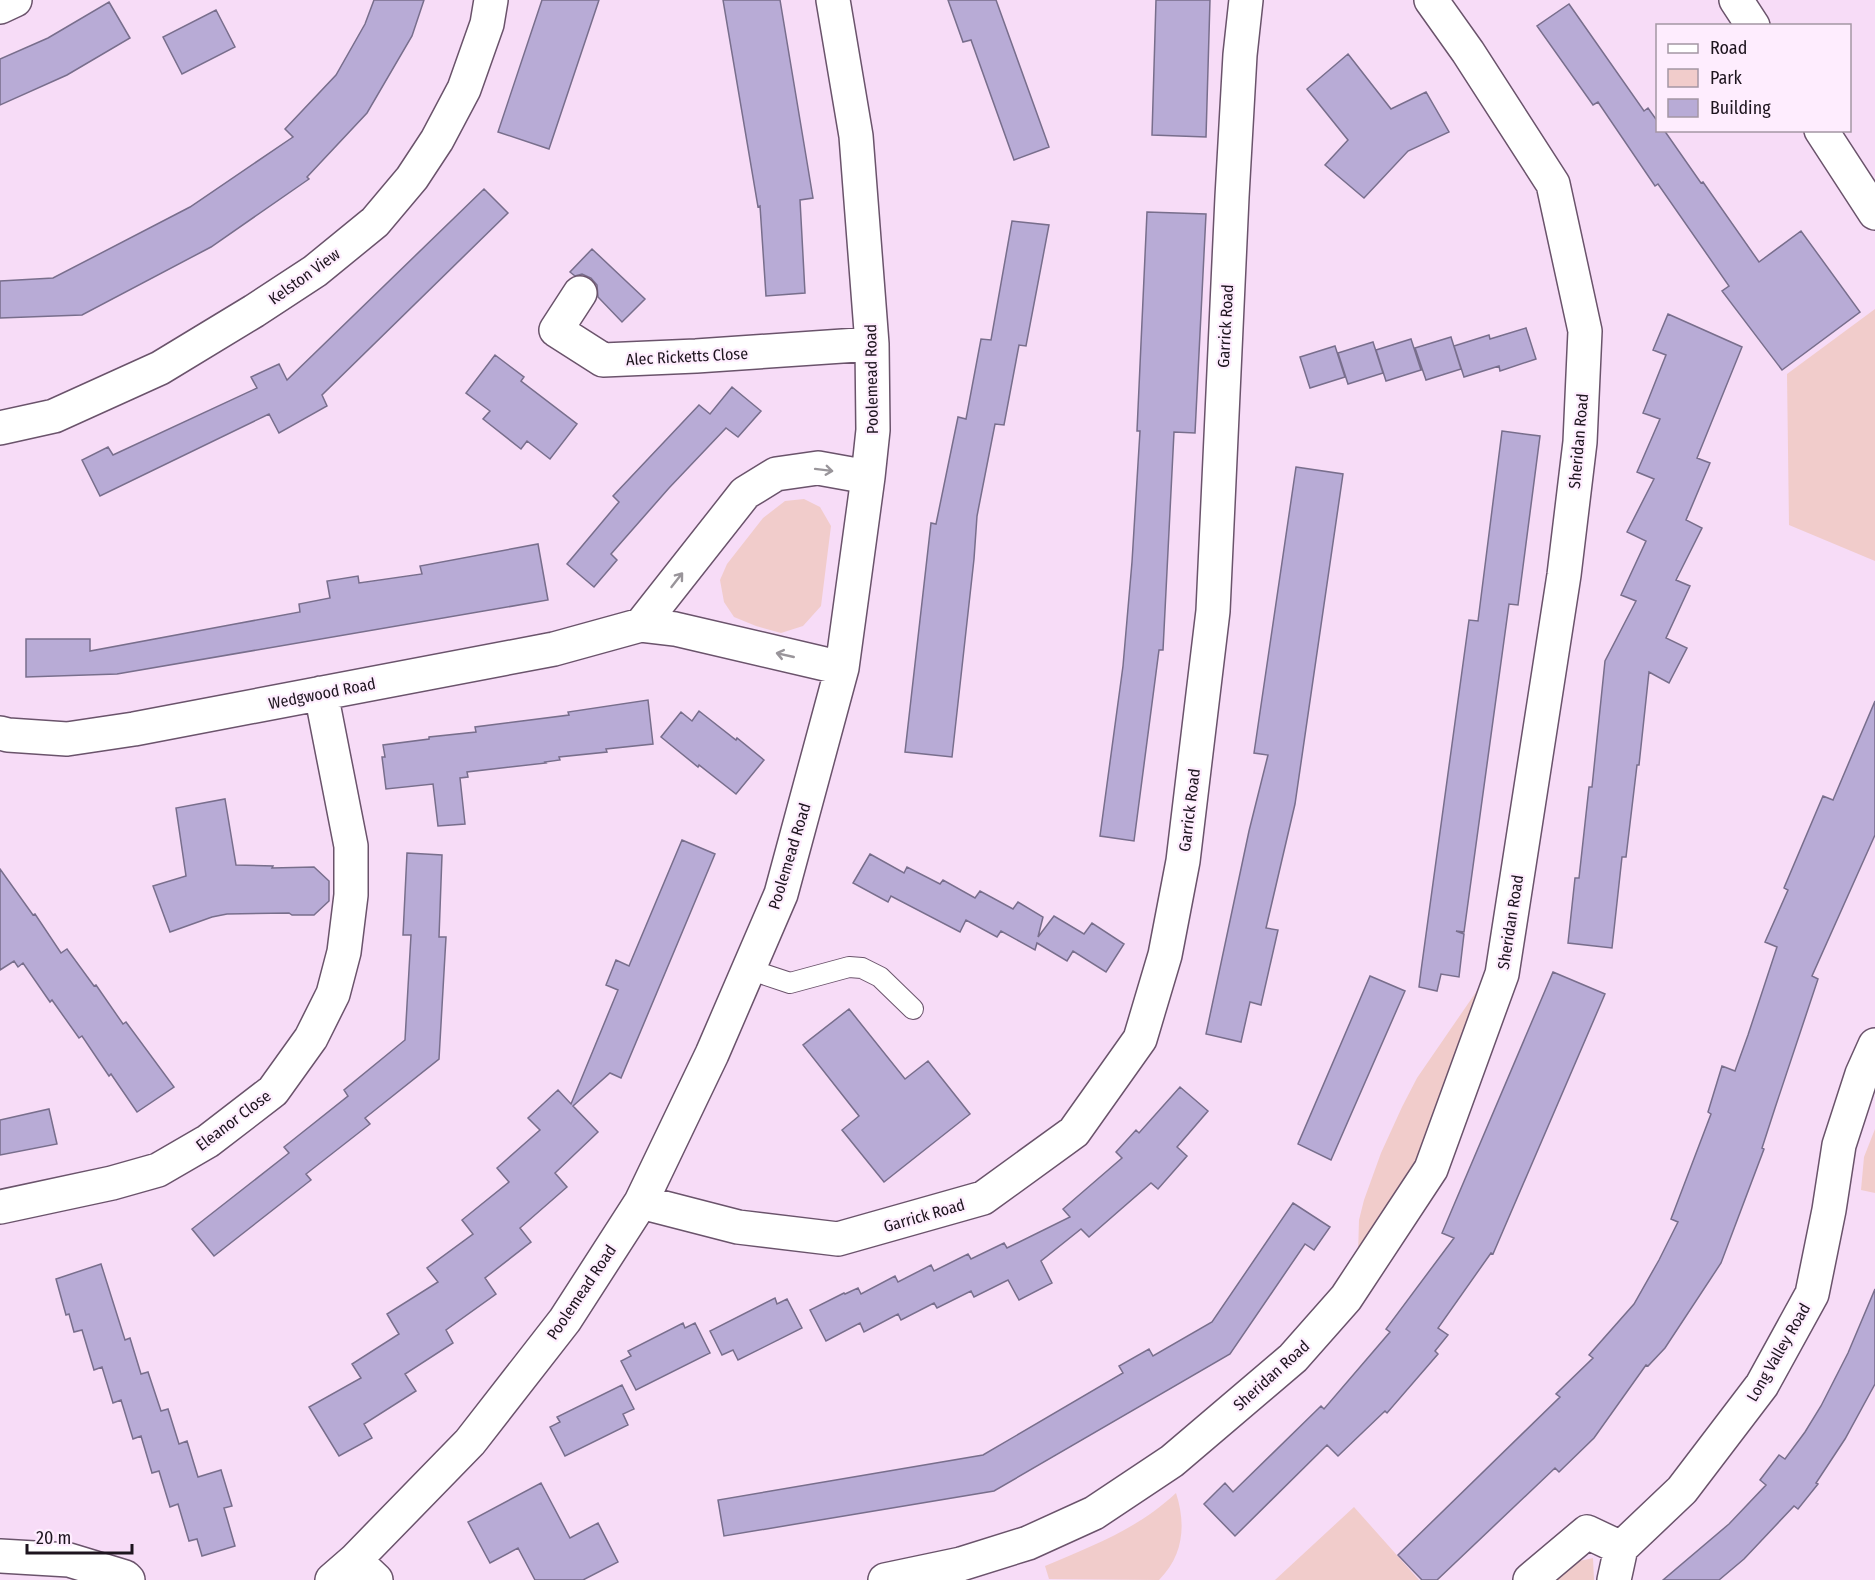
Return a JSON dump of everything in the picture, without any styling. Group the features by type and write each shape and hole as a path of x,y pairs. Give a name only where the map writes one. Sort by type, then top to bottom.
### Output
{"street":[{"path":"0,7 15,0"},
{"name":"Kelston View","path":"0,428 54,416 160,368 315,271 375,222 411,178 437,140 464,89 487,24 491,0"},
{"name":"Poolemead Road","path":"355,1573 470,1442 565,1320 641,1202 712,1054 781,894 842,668 873,430 872,344 856,136 833,0"},
{"name":"Garrick Road","path":"641,1202 738,1227 838,1239 983,1198 1074,1132 1140,1039 1164,955 1183,861 1213,611 1232,197 1240,55 1246,0"},
{"name":"Sheridan Road","path":"885,1580 961,1564 1028,1543 1094,1513 1172,1461 1293,1358 1346,1298 1431,1169 1502,974 1564,575 1580,442 1585,331 1553,184 1468,52 1431,0"},
{"path":"1736,0 1752,24"},
{"path":"1822,132 1875,213"},
{"name":"Alec Ricketts Close","path":"580,293 556,330 603,360 872,344"},
{"path":"641,626 745,493 776,474 818,468 868,477"},
{"name":"Wedgwood Road","path":"0,733 67,739 134,729 554,649 641,626 675,629 842,668"},
{"name":"Eleanor Close","path":"0,1207 112,1183 158,1170 208,1141 273,1091 310,1038 333,994 344,952 351,895 351,846 321,693"},
{"name":"Long Valley Road","path":"1621,1548 1682,1490 1762,1385 1812,1294 1829,1210 1839,1144 1862,1074 1875,1045"},
{"path":"1530,1580 1587,1532 1621,1548 1614,1580"},
{"path":"0,1556 69,1560 125,1577 128,1580"}],"lane":[{"path":"748,969 790,983 849,967 862,968 880,977 913,1009"}],"green space":[{"path":"1875,309 1875,561 1789,525 1787,374"},
{"path":"804,499 820,507 831,526 821,606 803,626 781,633 734,617 724,602 720,580 727,564 763,518 785,501"},
{"path":"1485,979 1439,1115 1412,1170 1358,1254 1359,1220 1364,1200 1381,1153 1402,1107 1417,1078"},
{"path":"1875,1129 1875,1193 1861,1190 1864,1157"},
{"path":"1176,1493 1181,1516 1181,1539 1174,1560 1159,1580 1049,1579 1045,1566 1130,1527"},
{"path":"1354,1507 1419,1580 1275,1580"},
{"path":"1593,1558 1594,1580 1557,1580 1570,1563"}],"building":[{"path":"374,0 424,0 412,36 367,113 307,177 309,179 211,247 82,315 0,318 0,281 53,278 190,207 293,137 285,129 336,75 365,24"},
{"path":"542,0 599,0 549,149 498,132"},
{"path":"723,0 780,0 813,198 800,200 805,293 766,296 760,206 758,207"},
{"path":"948,0 996,0 1049,147 1014,160 971,40 963,42"},
{"path":"1156,0 1210,0 1206,137 1152,135"},
{"path":"109,2 130,38 67,75 0,105 0,59 48,38"},
{"path":"1569,4 1644,111 1648,108 1656,119 1656,132 1665,132 1759,262 1801,231 1860,312 1782,370 1722,291 1729,286 1658,184 1655,186 1598,102 1593,105 1537,26"},
{"path":"216,10 235,47 182,74 163,37"},
{"path":"1348,54 1391,109 1426,92 1449,132 1408,151 1364,198 1325,165 1348,140 1307,89"},
{"path":"484,189 508,213 322,395 327,406 279,433 269,414 100,496 82,460 108,447 113,455 257,388 251,377 279,364 287,380"},
{"path":"1147,212 1206,214 1195,433 1174,432 1163,650 1159,650 1134,841 1100,836 1123,666 1132,562 1140,431 1137,431"},
{"path":"1012,221 1049,225 1026,346 1019,345 1004,425 995,424 977,516 952,757 905,752 931,523 936,524 958,417 966,419 981,339 991,340"},
{"path":"592,249 645,299 622,322 598,297 597,285 591,278 582,274 575,276 570,272"},
{"path":"1668,314 1742,347 1697,458 1710,463 1686,520 1702,528 1676,580 1690,586 1666,638 1687,648 1669,683 1649,672 1639,765 1637,765 1626,857 1622,857 1612,948 1568,943 1575,878 1579,878 1589,787 1592,787 1605,661 1636,601 1621,595 1646,541 1627,532 1654,479 1637,472 1660,419 1643,413 1666,355 1653,350"},
{"path":"1526,328 1536,359 1500,371 1499,366 1464,377 1454,346 1489,335 1490,339"},
{"path":"1451,337 1461,369 1426,380 1415,348"},
{"path":"1411,339 1421,370 1386,381 1376,350"},
{"path":"1373,342 1383,373 1348,384 1338,353"},
{"path":"1335,346 1345,377 1310,388 1300,357"},
{"path":"495,355 524,377 521,381 577,424 550,459 527,441 521,449 483,419 490,411 466,393"},
{"path":"732,387 761,411 738,437 726,428 669,488 611,554 617,560 594,587 567,564 619,502 613,496 699,405 710,414"},
{"path":"1502,431 1540,436 1518,605 1509,604 1464,932 1456,931 1464,934 1459,977 1441,974 1437,991 1419,987 1469,620 1478,621"},
{"path":"1296,467 1343,474 1295,804 1266,928 1278,930 1261,1005 1250,1002 1241,1042 1206,1034 1249,831 1268,755 1254,753"},
{"path":"538,544 548,600 117,674 26,677 26,639 90,639 90,651 300,612 299,604 330,598 327,581 358,576 359,583 422,574 420,566"},
{"path":"648,700 653,744 559,757 560,760 546,763 467,772 468,777 460,778 465,824 438,826 433,784 386,789 382,757 385,757 383,745 476,732 475,727 569,715 568,712"},
{"path":"1875,701 1875,835 1812,976 1818,979 1762,1148 1764,1149 1721,1263 1665,1348 1648,1366 1646,1365 1594,1438 1559,1472 1555,1468 1437,1580 1422,1580 1398,1555 1560,1397 1556,1394 1593,1358 1589,1355 1634,1304 1659,1260 1678,1222 1671,1219 1711,1114 1708,1112 1722,1066 1735,1071 1748,1035 1777,947 1765,942 1788,890 1784,888 1823,796 1833,800"},
{"path":"699,711 764,760 736,794 661,737 681,712 692,721"},
{"path":"225,799 236,865 273,866 272,868 314,867 329,881 329,901 314,915 227,914 170,932 153,886 186,876 176,808"},
{"path":"682,840 715,854 621,1078 610,1073 573,1106 598,1132 555,1173 567,1187 520,1228 531,1242 485,1278 496,1294 446,1330 453,1343 405,1374 416,1391 364,1424 372,1438 339,1456 309,1407 361,1378 352,1364 399,1334 387,1314 438,1282 427,1268 473,1234 462,1220 509,1182 497,1168 540,1130 528,1118 558,1090 571,1104 618,990 606,985 616,960 629,966"},
{"path":"407,853 442,855 439,937 446,937 439,1059 365,1118 370,1124 306,1174 311,1180 214,1256 192,1229 289,1153 284,1147 348,1096 344,1090 405,1040 411,935 403,935"},
{"path":"870,854 904,873 907,867 940,884 943,880 975,898 980,891 1013,909 1018,902 1043,917 1038,937 1054,916 1084,934 1092,923 1124,944 1106,972 1073,951 1067,961 1037,943 1035,950 1001,931 997,937 966,920 960,932 891,896 888,902 853,883"},
{"path":"0,869 33,915 35,914 61,953 67,949 123,1024 126,1022 174,1087 137,1112 82,1036 79,1038 23,963 18,967 14,961 0,970"},
{"path":"1553,972 1605,994 1493,1254 1491,1253 1438,1328 1448,1335 1435,1351 1438,1354 1387,1413 1385,1411 1338,1456 1327,1445 1235,1536 1204,1504 1225,1483 1233,1492 1321,1406 1324,1409 1390,1332 1386,1329 1454,1238 1442,1233"},
{"path":"1370,976 1405,991 1331,1160 1298,1144"},
{"path":"849,1009 905,1079 928,1061 970,1114 884,1182 842,1130 859,1116 803,1045"},
{"path":"1180,1087 1208,1111 1177,1147 1187,1156 1158,1189 1151,1183 1089,1237 1081,1229 1041,1261 1052,1283 1019,1300 1008,1280 974,1297 971,1291 937,1308 934,1303 901,1320 898,1314 864,1332 860,1323 826,1341 810,1310 858,1288 861,1294 895,1276 898,1282 931,1265 934,1271 968,1254 971,1259 1004,1243 1007,1248 1070,1217 1063,1209 1122,1158 1116,1152 1136,1130 1139,1133"},
{"path":"49,1109 57,1144 0,1155 0,1120"},
{"path":"1293,1203 1330,1227 1314,1250 1305,1244 1230,1354 994,1491 724,1536 718,1500 983,1455 1123,1373 1119,1366 1149,1349 1153,1356 1212,1322"},
{"path":"101,1264 125,1340 130,1338 141,1374 148,1372 161,1411 168,1409 179,1444 187,1441 198,1477 221,1470 232,1506 224,1508 235,1546 202,1556 197,1539 189,1541 178,1504 170,1507 159,1471 152,1473 141,1436 133,1439 121,1400 113,1403 102,1367 94,1370 82,1330 74,1332 69,1314 66,1315 56,1279"},
{"path":"1875,1289 1875,1384 1845,1439 1816,1483 1818,1484 1798,1509 1794,1506 1744,1559 1719,1580 1663,1580 1729,1524 1766,1485 1760,1480 1779,1455 1785,1459 1805,1432 1848,1353"},
{"path":"775,1298 777,1304 787,1299 802,1328 738,1360 733,1350 722,1355 710,1331"},
{"path":"683,1323 685,1328 695,1323 710,1353 636,1390 621,1361 631,1356 628,1351"},
{"path":"622,1385 634,1409 623,1414 628,1425 565,1456 550,1427 560,1422 557,1417"},
{"path":"541,1483 570,1538 598,1523 618,1562 583,1580 535,1580 518,1548 490,1563 468,1522"}]}
